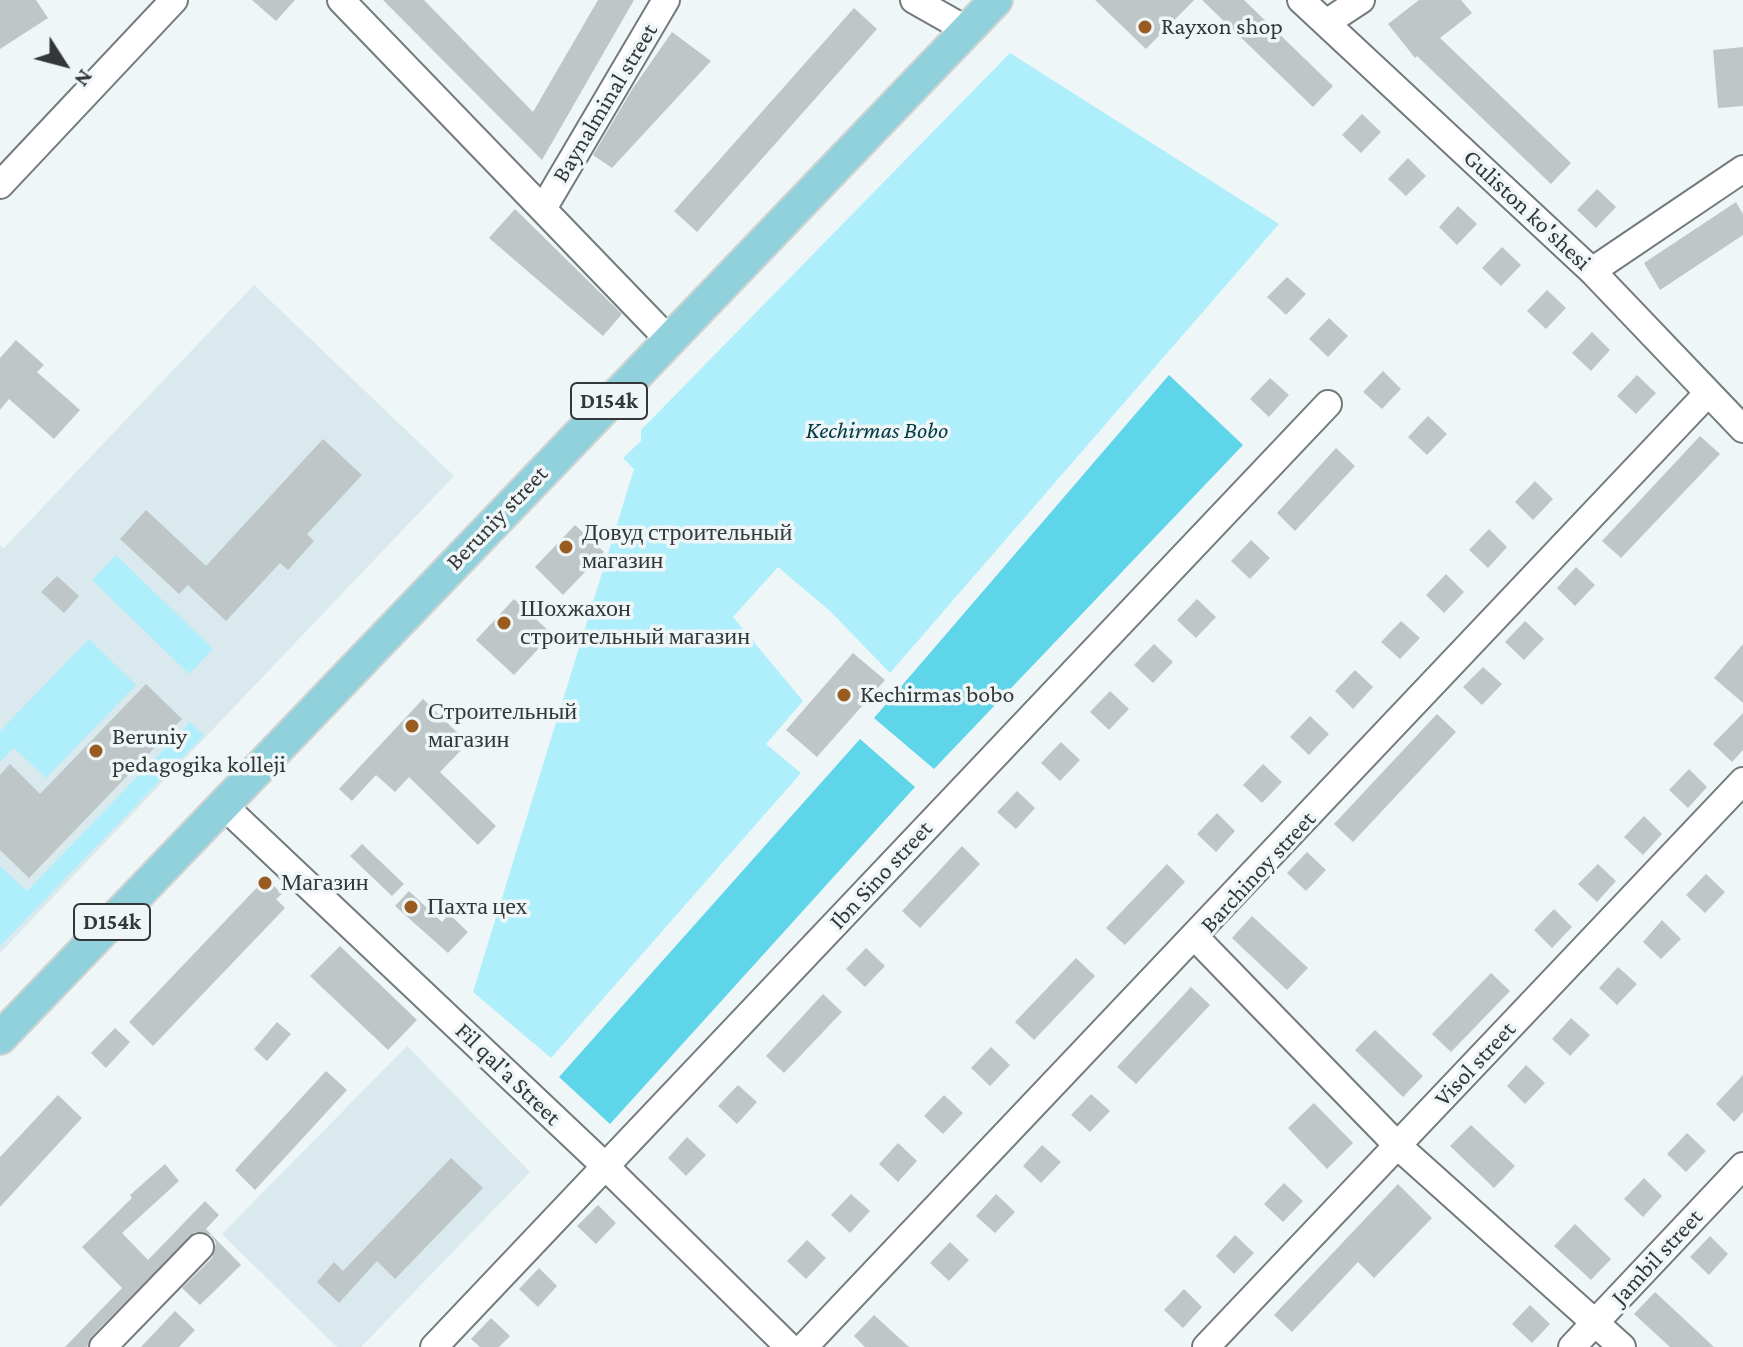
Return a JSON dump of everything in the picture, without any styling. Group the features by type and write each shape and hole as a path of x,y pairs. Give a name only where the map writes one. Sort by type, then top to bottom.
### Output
{"main road":[{"name":"Beruniy street","path":"0,1038 996,0"}],"street":[{"path":"0,185 174,0"},
{"path":"341,0 668,339"},
{"name":"Baynalminal street","path":"544,207 666,0"},
{"path":"914,0 967,30"},
{"name":"Guliston ko'shesi","path":"1301,0 1592,271 1743,429"},
{"path":"1326,23 1361,0"},
{"path":"1592,271 1743,169"},
{"name":"Barchinoy street","path":"804,1347 1196,938 1708,393"},
{"name":"Ibn Sino street","path":"434,1347 1328,404"},
{"name":"Visol street","path":"1206,1347 1743,781"},
{"name":"Fil qal'a Street","path":"223,805 605,1166 789,1347"},
{"path":"1196,938 1398,1146 1622,1347"},
{"name":"Jambil street","path":"1572,1347 1743,1166"},
{"path":"103,1347 200,1247"}],"shaded area":[{"name":"Beruniy pedagogika kolleji","path":"254,285 454,476 0,953 0,545 4,548"},
{"path":"1169,375 1243,445 934,769 874,718"},
{"path":"860,739 915,787 610,1124 559,1077"},
{"path":"407,1046 530,1172 361,1347 337,1347 222,1234"}],"green space":[{"name":"Kechirmas Bobo","path":"1010,53 1279,224 890,673 830,611 778,567 733,617 803,701 766,744 801,773 551,1058 473,992 634,469 623,458 641,441 641,430"},
{"path":"116,555 213,649 189,674 92,580"},
{"path":"89,639 136,685 46,778 14,748 0,762 0,731"},
{"path":"190,722 204,735 0,946 0,866 27,891"}],"building":[{"path":"0,0 36,0 48,18 0,49"},
{"path":"252,0 295,0 276,21"},
{"path":"383,0 424,0 533,112 598,0 634,0 542,160"},
{"name":"Rayxon shop","path":"1095,0 1194,0 1146,49"},
{"path":"1202,0 1244,0 1333,86 1313,107"},
{"path":"1419,0 1461,0 1472,13 1440,38 1571,163 1551,184 1417,56 1415,58 1388,24"},
{"path":"854,8 877,29 697,232 674,211"},
{"path":"672,32 711,61 612,168 593,155 633,88"},
{"path":"1743,47 1743,106 1718,108 1713,50"},
{"path":"1362,114 1381,132 1361,153 1342,135"},
{"path":"1408,158 1426,176 1406,196 1388,179"},
{"path":"1597,189 1616,207 1596,228 1577,210"},
{"path":"1736,202 1743,214 1743,235 1660,290 1644,263"},
{"path":"1458,206 1477,224 1457,245 1439,227"},
{"path":"515,209 622,314 603,336 489,238"},
{"path":"1502,247 1521,265 1501,286 1482,268"},
{"path":"1287,277 1306,294 1286,315 1267,297"},
{"path":"1547,290 1566,308 1546,329 1527,311"},
{"path":"1329,318 1348,336 1328,357 1309,339"},
{"path":"1592,332 1610,350 1591,371 1572,353"},
{"path":"16,340 44,365 37,372 80,410 54,439 9,399 0,410 0,358"},
{"path":"1383,371 1401,389 1382,409 1363,392"},
{"path":"1637,375 1656,393 1636,414 1617,396"},
{"path":"1270,378 1289,395 1269,417 1250,399"},
{"path":"1428,416 1447,434 1427,455 1408,437"},
{"path":"1700,436 1720,454 1621,558 1602,541"},
{"path":"323,439 362,475 307,534 314,541 288,570 280,563 226,621 188,585 179,594 120,539 146,510 206,566"},
{"path":"1336,448 1355,466 1295,531 1277,513"},
{"path":"1535,481 1553,499 1533,520 1515,502"},
{"path":"575,525 604,552 563,595 535,567"},
{"path":"1489,529 1507,547 1488,568 1469,550"},
{"path":"1251,540 1270,558 1250,579 1231,561"},
{"path":"1576,567 1595,585 1575,606 1557,588"},
{"path":"1446,574 1464,592 1444,613 1426,595"},
{"path":"57,576 79,596 64,613 41,592"},
{"path":"514,599 552,634 514,675 476,640"},
{"path":"1197,599 1216,617 1196,638 1177,620"},
{"path":"1401,621 1420,638 1400,659 1381,642"},
{"path":"1525,621 1544,639 1524,660 1505,642"},
{"path":"1154,644 1173,662 1153,683 1134,665"},
{"path":"1743,644 1743,703 1714,678"},
{"name":"Kechirmas bobo","path":"853,653 885,680 817,757 786,730"},
{"path":"1483,667 1502,684 1482,705 1463,687"},
{"path":"1355,670 1373,687 1353,709 1335,691"},
{"path":"146,684 182,719 29,878 0,850 0,775 10,764 40,794"},
{"path":"1110,691 1129,709 1109,730 1090,712"},
{"path":"423,699 468,743 440,772 496,826 478,845 409,777 395,792 376,775 352,801 339,789"},
{"path":"1743,713 1743,750 1732,762 1713,744"},
{"path":"1437,714 1456,732 1353,842 1334,824"},
{"path":"1310,716 1329,734 1309,755 1290,737"},
{"path":"1061,742 1080,760 1060,781 1041,763"},
{"path":"1263,764 1282,782 1262,803 1243,785"},
{"path":"1689,769 1707,787 1688,808 1669,790"},
{"path":"1017,791 1035,808 1016,829 997,812"},
{"path":"1217,813 1235,831 1216,852 1197,834"},
{"path":"1644,816 1662,834 1643,855 1624,837"},
{"path":"362,844 404,884 392,896 350,856"},
{"path":"962,846 980,864 920,928 902,911"},
{"path":"1307,852 1326,870 1306,891 1287,873"},
{"path":"1167,864 1185,882 1125,945 1106,928"},
{"path":"1598,864 1616,881 1597,902 1578,884"},
{"path":"1706,874 1725,892 1705,913 1686,895"},
{"path":"266,878 282,894 276,899 285,908 153,1046 129,1022"},
{"path":"409,891 442,922 449,914 468,932 448,953 395,906"},
{"path":"1554,909 1572,927 1552,948 1534,930"},
{"path":"1252,916 1308,968 1287,990 1232,938"},
{"path":"1662,920 1681,939 1661,959 1643,942"},
{"path":"340,946 417,1020 388,1050 310,976"},
{"path":"866,948 885,966 865,987 846,969"},
{"path":"1076,958 1095,976 1034,1040 1015,1022"},
{"path":"1618,967 1637,984 1617,1005 1599,988"},
{"path":"1491,973 1510,991 1451,1052 1432,1034"},
{"path":"1191,987 1210,1005 1136,1084 1117,1067"},
{"path":"823,994 842,1012 784,1073 766,1056"},
{"path":"1571,1018 1590,1035 1570,1056 1552,1039"},
{"path":"277,1022 291,1034 267,1061 254,1049"},
{"path":"115,1028 130,1042 106,1068 91,1053"},
{"path":"1375,1030 1423,1076 1403,1097 1355,1050"},
{"path":"991,1047 1010,1065 990,1086 971,1068"},
{"path":"1526,1065 1545,1083 1525,1104 1507,1086"},
{"path":"326,1071 347,1090 255,1190 235,1170"},
{"path":"1743,1075 1743,1112 1734,1122 1716,1104"},
{"path":"738,1085 757,1102 737,1124 718,1106"},
{"path":"1091,1094 1110,1111 1090,1132 1071,1115"},
{"path":"58,1095 82,1118 0,1207 0,1157"},
{"path":"944,1095 963,1113 943,1134 924,1116"},
{"path":"1314,1103 1353,1143 1327,1169 1288,1128"},
{"path":"1471,1125 1515,1166 1494,1188 1450,1146"},
{"path":"1687,1133 1706,1151 1686,1172 1667,1154"},
{"path":"687,1137 706,1155 686,1176 668,1158"},
{"path":"898,1143 917,1161 898,1182 879,1164"},
{"path":"1042,1145 1061,1162 1041,1183 1023,1166"},
{"path":"451,1158 483,1188 395,1279 377,1261 339,1303 317,1282 334,1262 343,1271"},
{"path":"165,1164 179,1181 122,1233 148,1260 205,1201 219,1215 206,1229 241,1265 200,1305 182,1288 212,1258 216,1243 211,1235 195,1232 92,1336 87,1347 65,1347 122,1288 82,1247 132,1198 130,1195"},
{"path":"1644,1178 1662,1196 1643,1217 1624,1199"},
{"path":"1284,1183 1303,1201 1283,1222 1264,1204"},
{"path":"1398,1184 1432,1218 1374,1278 1358,1262 1292,1332 1274,1315"},
{"path":"851,1194 870,1211 850,1233 831,1215"},
{"path":"996,1194 1015,1212 995,1233 976,1216"},
{"path":"598,1205 616,1223 596,1244 577,1226"},
{"path":"1575,1224 1611,1259 1591,1280 1554,1246"},
{"path":"1235,1235 1254,1253 1234,1274 1216,1256"},
{"path":"1710,1236 1728,1254 1709,1275 1690,1257"},
{"path":"807,1240 826,1258 806,1279 787,1261"},
{"path":"950,1242 969,1260 949,1281 930,1263"},
{"path":"539,1268 557,1286 538,1307 519,1289"},
{"path":"1184,1289 1202,1307 1183,1328 1164,1310"},
{"path":"1655,1292 1714,1347 1670,1347 1634,1314"},
{"path":"1530,1305 1550,1324 1532,1343 1512,1324"},
{"path":"175,1311 195,1330 179,1347 141,1347"},
{"path":"874,1315 909,1347 865,1347 854,1336"},
{"path":"491,1318 510,1336 499,1347 480,1347 471,1339"}],"place":[{"name":"Rayxon shop","path":"1145,27"},
{"name":"Довуд строительный магазин","path":"566,547"},
{"name":"Шохжахон строительный магазин","path":"504,623"},
{"name":"Kechirmas bobo","path":"844,695"},
{"name":"Строительный магазин","path":"412,726"},
{"name":"Beruniy pedagogika kolleji","path":"96,751"},
{"name":"Магазин","path":"265,883"},
{"name":"Пахта цех","path":"411,907"}]}
